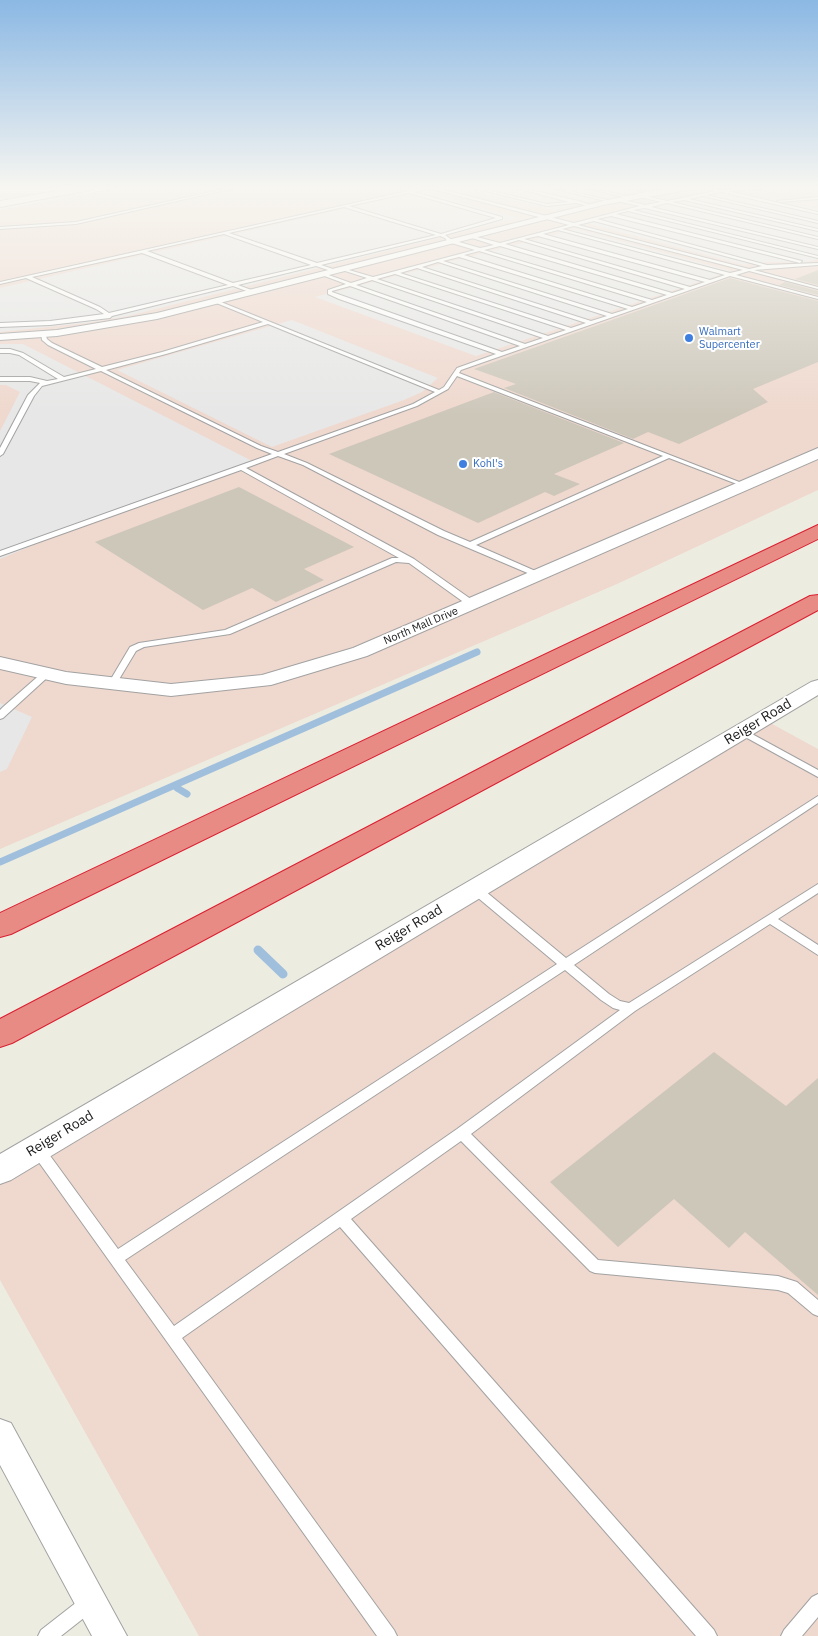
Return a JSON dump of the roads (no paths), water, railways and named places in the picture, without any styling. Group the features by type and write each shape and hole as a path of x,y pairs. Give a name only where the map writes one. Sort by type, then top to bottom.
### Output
{"highway":[{"path":"0,926 818,531"},
{"path":"0,1034 818,601"}],"street":[{"path":"0,337 43,334 121,323 362,263"},
{"name":"North Mall Drive","path":"0,663 66,678 171,690 264,681 360,652 818,453"},
{"name":"Reiger Road","path":"0,1170 818,686"},
{"path":"0,1434 110,1636"}],"lane":[{"path":"0,283 87,263"},
{"path":"175,263 252,292"},
{"path":"311,263 334,271"},
{"path":"0,325 50,323 108,315 323,263"},
{"path":"427,263 331,289 330,293 501,354"},
{"path":"445,263 613,316"},
{"path":"485,263 634,309"},
{"path":"526,263 653,302"},
{"path":"564,263 673,295"},
{"path":"603,263 692,289"},
{"path":"644,263 712,282"},
{"path":"686,263 818,298"},
{"path":"723,263 818,288"},
{"path":"760,263 770,266"},
{"path":"0,554 415,405 446,388 459,369 501,354 729,275 770,266 815,265"},
{"path":"415,266 592,323"},
{"path":"344,268 548,338"},
{"path":"394,272 571,330"},
{"path":"321,274 525,346"},
{"path":"27,277 98,308 121,323"},
{"path":"216,301 440,392"},
{"path":"0,454 31,395 35,389 46,383 103,370 262,325 266,321"},
{"path":"43,334 45,340 50,344 259,447 304,464 441,533 538,575"},
{"path":"0,351 21,354 63,379"},
{"path":"456,374 744,485"},
{"path":"0,379 30,379 46,383"},
{"path":"470,545 668,456"},
{"path":"242,468 411,561 472,604"},
{"path":"112,684 133,649 142,645 227,632 395,560 411,561"},
{"path":"0,716 46,674"},
{"path":"741,732 818,774"},
{"path":"116,1258 818,799"},
{"path":"172,1336 462,1133 631,1008 818,888"},
{"path":"475,889 617,1005 631,1008"},
{"path":"770,919 818,951"},
{"path":"462,1133 595,1266 778,1282 792,1287 818,1309"},
{"path":"37,1148 388,1636"},
{"path":"341,1218 708,1636"},
{"path":"47,1636 91,1602"},
{"path":"790,1636 818,1603"}],"waterway":[{"path":"0,862 477,652"},
{"path":"177,788 187,794"},
{"path":"258,950 283,974"}],"place":[{"name":"Walmart Supercenter","path":"689,338"},
{"name":"Kohl's","path":"463,464"}]}
